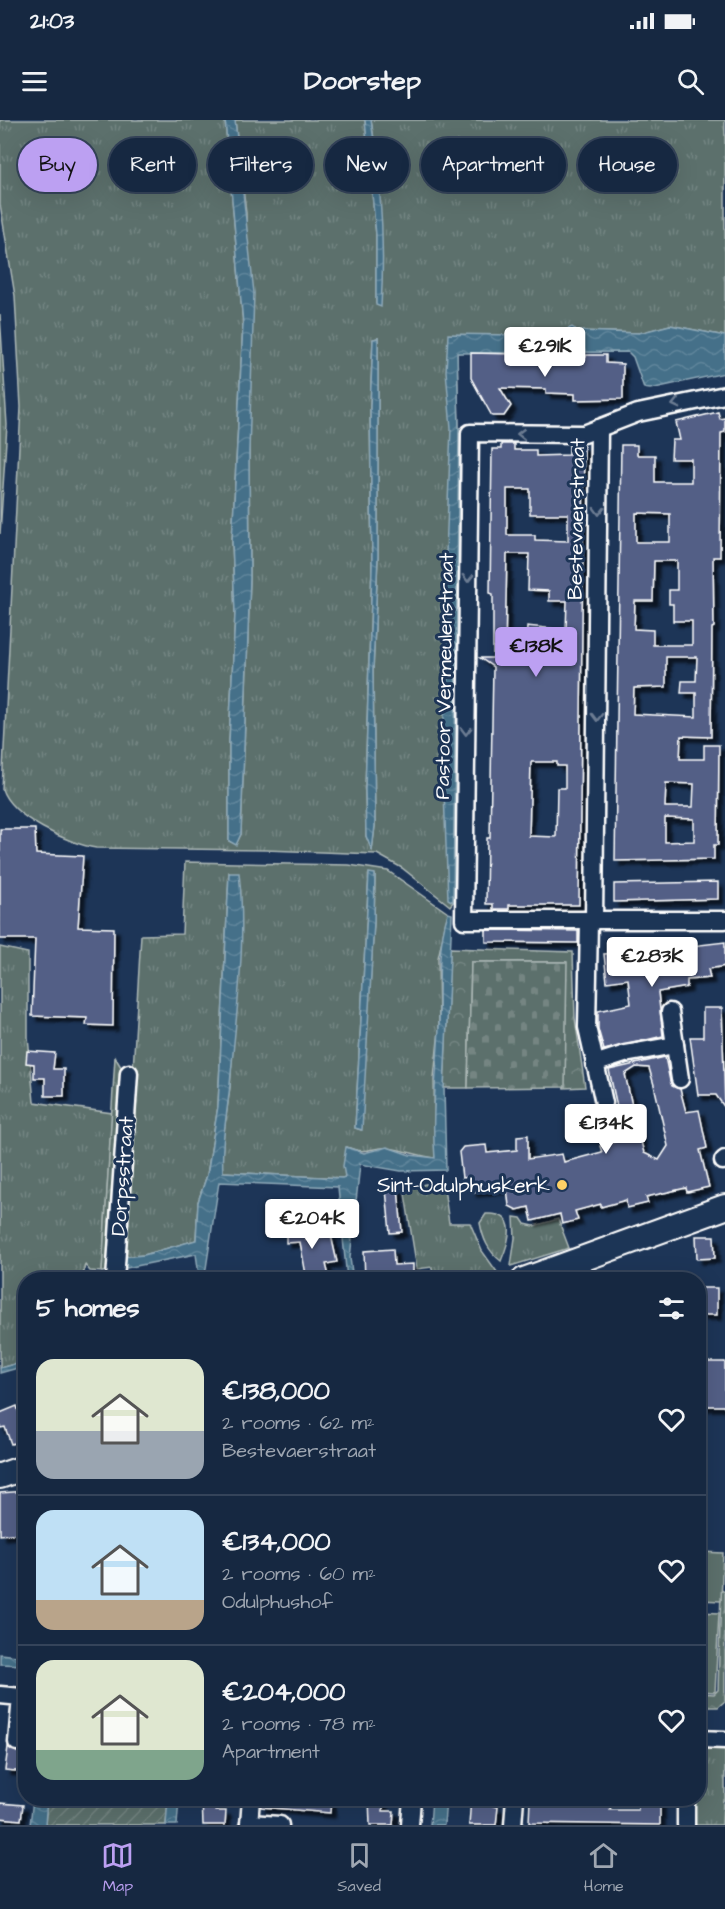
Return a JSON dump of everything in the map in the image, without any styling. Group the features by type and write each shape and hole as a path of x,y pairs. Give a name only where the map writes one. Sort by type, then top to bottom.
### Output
{"street":[{"name":"Bestevaerstraat","path":"604,1103 587,1027 591,921 599,428 638,413 725,394"},
{"name":"Pastoor Vermeulenstraat","path":"591,921 464,920 470,433 585,434 599,428"},
{"path":"591,921 725,920"},
{"path":"670,1012 680,1079"},
{"path":"594,1064 625,1054 675,1045"},
{"name":"Dorpsstraat","path":"116,1272 129,1073"},
{"path":"546,1272 725,1207"},
{"path":"0,1476 18,1470"},
{"path":"0,1695 18,1697"},
{"path":"17,1742 18,1731"},
{"path":"706,1739 725,1740"},
{"path":"250,1806 249,1824 280,1825"},
{"path":"410,1825 411,1806"},
{"path":"513,1825 514,1806"},
{"path":"686,1806 686,1825"}],"green space":[{"path":"0,120 225,120 227,138 208,138 208,192 231,192 243,324 232,542 235,613 229,742 229,841 236,844 241,834 250,578 246,213 244,192 313,192 313,138 237,138 235,120 365,120 367,138 325,138 325,192 372,192 376,235 376,304 379,192 409,192 409,138 374,138 371,120 725,120 725,336 670,325 640,333 578,331 575,329 559,340 457,353 459,430 453,902 450,906 402,868 377,854 96,848 71,841 42,828 8,799 2,789 21,407 15,296 0,204","holes":["378,338 378,557 373,671 375,826 372,850 366,836 365,790 372,566 370,406 373,339"]},
{"path":"0,314 7,425 0,534"},
{"path":"185,862 349,865 388,871 448,913 438,958 439,1030 434,1078 435,1158 388,1148 360,1151 347,1147 346,1177 342,1178 222,1172 221,1154 230,1087 240,948 240,886 229,873 218,1106 207,1175 198,1202 196,1240 144,1255 122,1257 141,935 182,934","holes":["369,874 375,875 374,922 361,1130 355,1128"]},
{"path":"0,947 28,953 28,1037 34,1102 112,1113 102,1272 90,1271 85,1265 84,1272 18,1272 18,1363 0,1368"},
{"path":"450,948 573,952 575,1018 585,1087 564,1088 566,962 471,962 468,1088 444,1088"},
{"path":"471,962 567,962 565,1087 468,1088"},
{"path":"115,1057 124,1072 113,1271 102,1272"},
{"path":"443,1181 449,1223 470,1223 482,1251 497,1272 432,1272 432,1267 417,1269 404,1188"},
{"path":"486,1214 497,1215 508,1223 509,1237 501,1261 489,1249 483,1234 480,1223"},
{"path":"514,1217 521,1218 525,1224 534,1226 558,1219 569,1248 511,1266 515,1238"},
{"path":"706,1552 723,1553 721,1601 706,1600"},
{"path":"721,1590 725,1592 725,1701 718,1707 706,1707 706,1693 714,1694 718,1690"},
{"path":"706,1612 719,1613 715,1692 706,1691"},
{"path":"706,1747 725,1747 725,1800 723,1800 722,1825 691,1825 691,1806 706,1806"},
{"path":"46,1806 167,1806 166,1825 45,1825"}],"water":[{"path":"225,120 235,120 237,138 227,138"},
{"path":"365,120 371,120 373,138 367,138"},
{"path":"231,192 243,192 254,293 249,452 250,578 241,834 236,845 229,841 229,742 235,613 232,542 243,324"},
{"path":"372,192 380,192 383,260 381,307 376,305 376,235"},
{"path":"670,325 725,336 725,373 650,389 644,388 633,357 628,352 457,353 459,430 453,902 448,899 442,738 448,671 443,628 451,428 446,371 448,334 515,335 539,342 572,327 578,331 639,333"},
{"path":"378,338 378,557 373,671 375,826 372,851 366,836 365,790 372,566 370,406 373,339"},
{"path":"229,873 239,873 242,926 240,979 224,1140 223,1172 342,1178 345,1177 343,1166 346,1147 364,1153 387,1147 410,1155 435,1158 434,1109 439,1028 440,956 448,913 452,914 444,1088 446,1170 401,1171 360,1164 350,1258 352,1272 346,1272 338,1187 219,1182 205,1272 199,1272 196,1254 121,1269 122,1257 144,1255 196,1240 198,1202 207,1175 218,1106"},
{"path":"369,873 375,874 374,922 362,1130 355,1128"},
{"path":"18,1363 18,1368 0,1373 0,1368"},
{"path":"0,1654 18,1656 18,1665 0,1664"},
{"path":"32,1806 46,1806 45,1825 30,1825"},
{"path":"167,1806 178,1806 177,1825 166,1825"},
{"path":"431,1806 445,1806 444,1825 430,1825"}],"building":[{"path":"471,353 516,354 516,358 567,359 586,357 586,355 606,355 606,363 623,364 623,399 575,400 575,394 546,393 546,389 500,388 511,406 504,416 492,416 471,378"},
{"path":"718,412 720,419 725,418 725,432 721,433 720,557 713,557 711,737 681,736 680,759 704,759 704,745 719,745 718,845 714,845 714,859 615,861 621,445 637,445 637,455 655,455 655,482 691,482 691,459 671,459 672,440 680,440 676,422","holes":["636,513 670,514 670,542 636,542","654,561 677,561 677,590 669,590 669,604 673,604 673,621 692,621 692,645 653,645 653,630 634,629 635,601 653,601","666,657 697,657 696,681 682,681 681,693 696,693 696,717 633,714 634,688 666,687","666,783 694,784 693,807 665,807","665,818 694,819 694,841 665,842"]},
{"path":"501,444 514,444 514,450 536,450 536,456 569,455 569,445 584,446 579,905 509,905 509,909 493,909 493,904 486,904 487,838 490,838 493,667 480,658 493,658 493,594 490,593 492,449 501,449","holes":["507,489 530,489 530,514 568,514 568,541 535,540 535,535 507,535","507,554 529,554 528,590 549,591 549,601 567,601 566,630 527,626 526,650 505,649","531,762 557,762 557,766 565,766 565,788 557,788 556,837 529,836"]},
{"path":"0,829 35,829 36,854 83,856 78,927 114,928 113,1026 86,1025 87,1018 32,1016 35,939 0,939"},
{"path":"718,882 718,899 614,902 614,884"},
{"path":"486,930 578,931 578,943 486,942"},
{"path":"725,942 725,966 708,969 710,978 687,980 687,987 658,992 663,1036 604,1050 598,1029 598,1011 631,1004 628,979 607,982 604,954 615,953 615,955"},
{"path":"703,1008 722,1008 725,1108 716,1095 698,1095 690,1037 703,1037"},
{"path":"27,1051 55,1053 53,1069 64,1069 64,1096 45,1096 45,1078 34,1078 34,1064 26,1063"},
{"path":"665,1057 670,1081 672,1086 680,1089 686,1112 699,1110 707,1148 700,1150 709,1187 687,1192 686,1188 646,1197 648,1203 627,1208 626,1200 601,1207 601,1204 575,1211 578,1220 562,1224 560,1214 532,1221 529,1207 517,1210 509,1206 507,1188 472,1192 470,1177 462,1178 459,1152 463,1147 486,1145 487,1153 517,1150 517,1136 528,1135 528,1159 562,1154 564,1162 602,1152 600,1146 624,1139 609,1070","holes":["636,1067 649,1068 668,1146 659,1160 644,1153 625,1074"]},
{"path":"398,1188 402,1232 390,1233 386,1189"},
{"path":"286,1218 303,1218 306,1240 331,1235 337,1262 326,1264 328,1272 306,1272 300,1242 286,1243"},
{"path":"696,1236 714,1236 715,1258 697,1259"},
{"path":"393,1249 394,1265 413,1264 413,1272 365,1272 364,1251"},
{"path":"706,1288 717,1288 717,1315 706,1315"},
{"path":"706,1362 725,1362 725,1406 706,1406"},
{"path":"17,1406 18,1442 11,1444 5,1427 0,1428 0,1413"},
{"path":"18,1492 18,1533 0,1535 0,1493"},
{"path":"8,1747 18,1752 18,1771 5,1770"},
{"path":"0,1803 23,1806 21,1820 0,1818"},
{"path":"202,1806 216,1806 216,1811 226,1811 225,1825 203,1825"},
{"path":"261,1806 330,1806 330,1813"},
{"path":"369,1806 383,1806 383,1811 394,1811 393,1825 370,1825"},
{"path":"470,1806 498,1807 496,1825 469,1825"},
{"path":"530,1806 598,1806 611,1807 610,1810 638,1810 638,1806 660,1806 660,1825 529,1823"}],"place":[{"name":"Sint-Odulphuskerk","path":"562,1185"}]}
